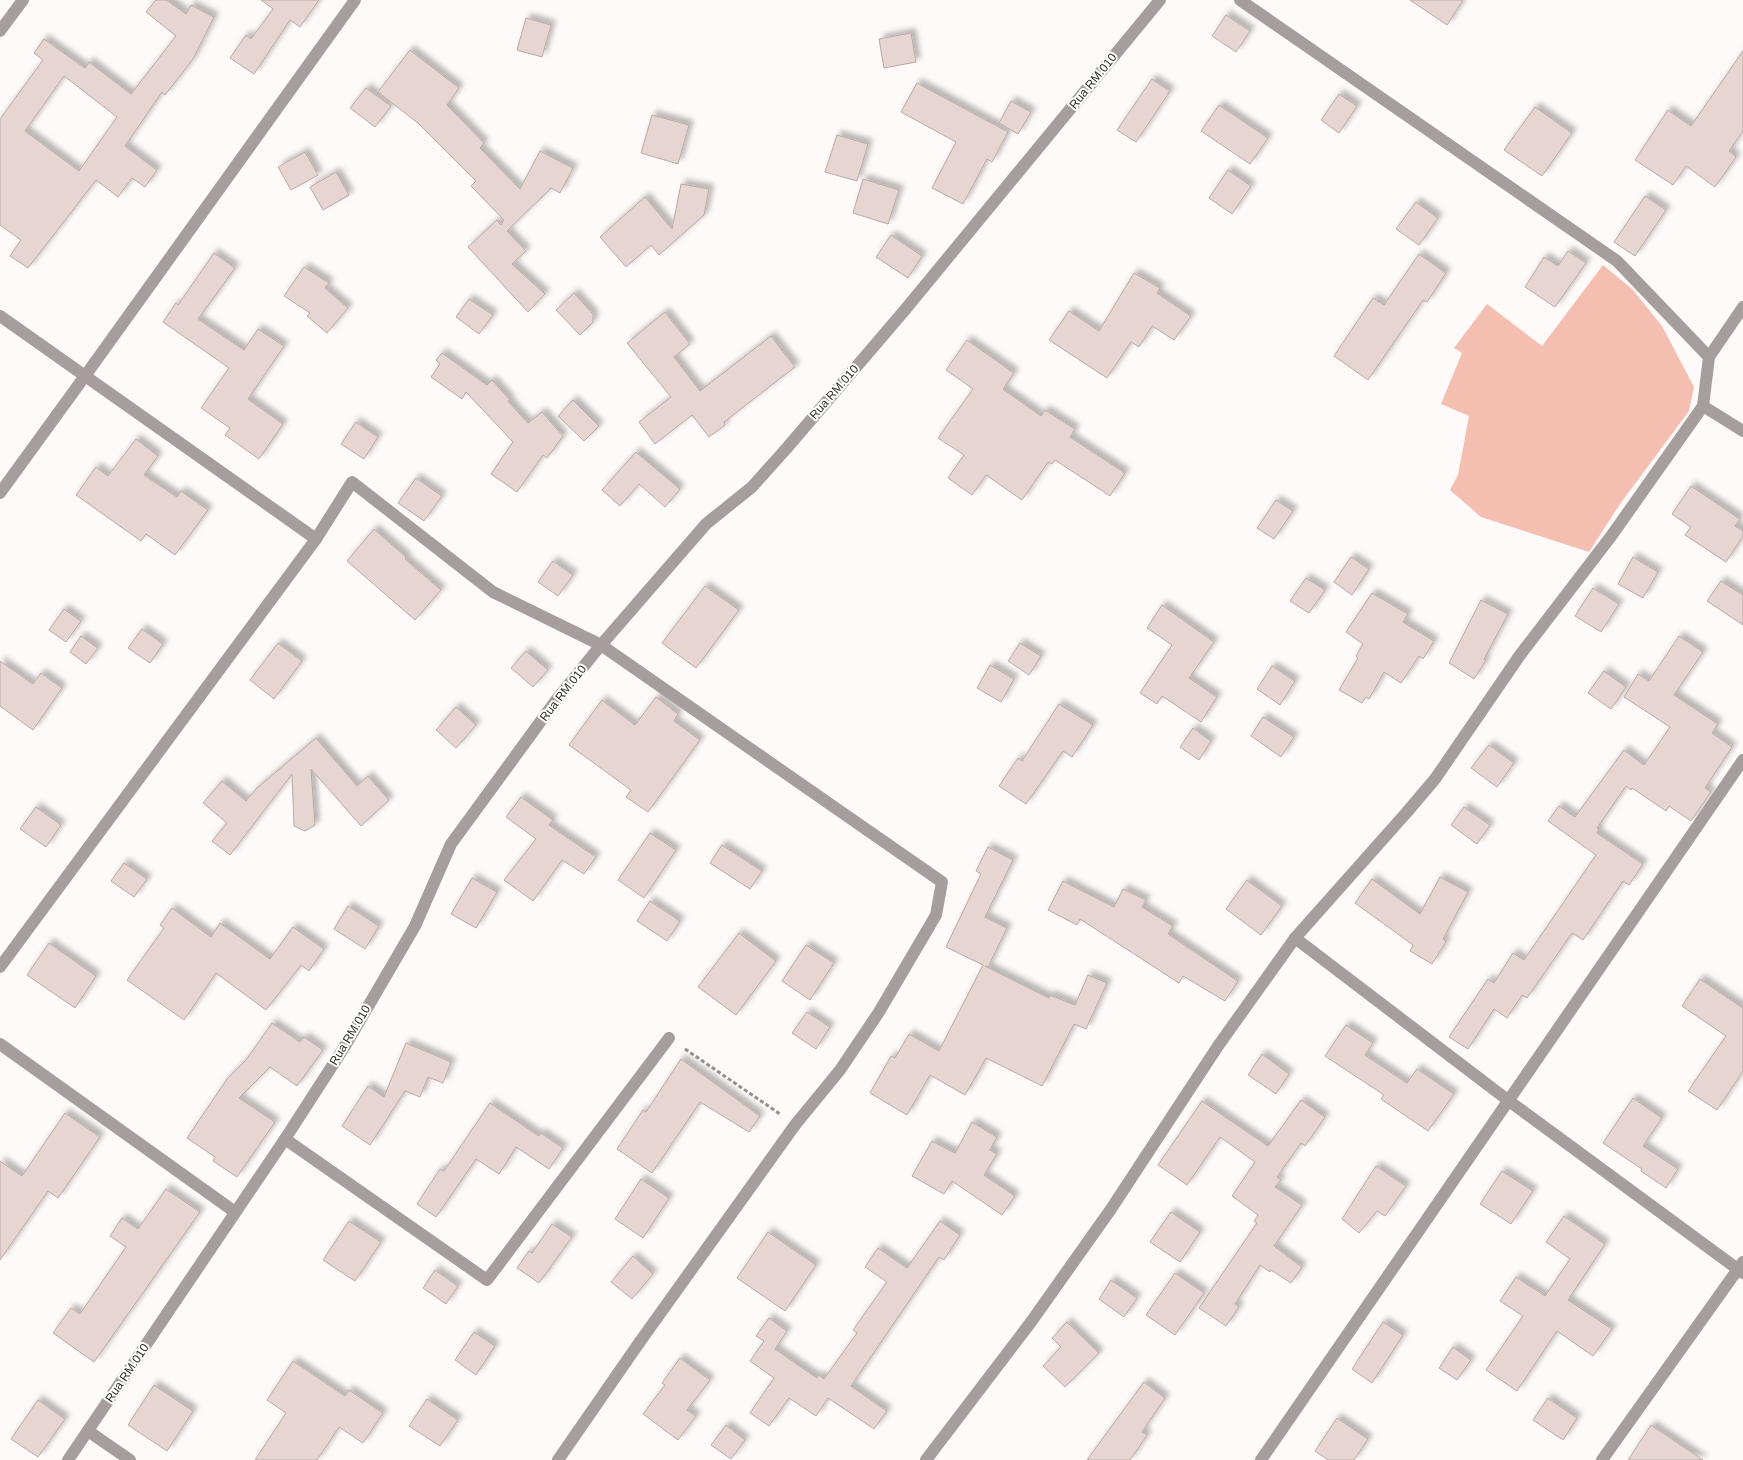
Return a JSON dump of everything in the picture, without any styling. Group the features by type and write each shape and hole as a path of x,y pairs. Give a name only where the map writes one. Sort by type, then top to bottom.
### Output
{"street":[{"path":"0,31 23,0"},
{"path":"0,492 355,0"},
{"name":"Rua RM.010","path":"68,1460 285,1139 345,1046 414,926 451,844 558,699 601,644 706,524 752,487 786,449 904,311 1160,0"},
{"path":"1240,0 1617,261 1709,357"},
{"path":"926,1460 1031,1322 1111,1209 1218,1046 1295,938 1408,812 1435,779 1520,655 1612,535 1703,406 1709,357 1743,307"},
{"path":"0,316 316,539"},
{"path":"1703,406 1743,431"},
{"path":"0,966 316,539 352,482 493,592 601,644 942,882 936,915 907,965 840,1070 796,1125 644,1336 558,1460"},
{"path":"1261,1460 1743,760"},
{"path":"1295,938 1509,1101 1741,1268 1602,1460"},
{"path":"285,1139 486,1280 669,1038"},
{"path":"0,1044 235,1212"},
{"path":"88,1431 130,1460"}],"path":[{"path":"669,1038 796,1125"}],"shaded area":[{"path":"1603,265 1632,289 1662,326 1694,387 1689,411 1620,504 1589,552 1481,517 1450,490 1458,475 1469,416 1441,404 1462,353 1454,348 1487,304 1542,346"}],"building":[{"path":"156,0 167,0 186,14 191,5 214,17 193,59 165,95 162,92 125,146 157,170 145,187 132,178 118,197 96,180 28,268 10,256 21,240 0,225 0,119 43,60 34,53 44,39 85,68 89,62 131,94 176,36 146,12","holes":["64,76 117,117 79,171 25,131"]},
{"path":"261,0 319,0 300,27 290,20 254,74 230,58 246,35 251,39 273,9"},
{"path":"1410,0 1463,0 1447,25"},
{"path":"1226,15 1250,31 1236,52 1212,36"},
{"path":"526,18 551,25 542,57 517,50"},
{"path":"911,33 916,62 884,68 879,39"},
{"path":"410,50 459,88 447,105 484,143 480,148 520,189 540,151 573,168 560,193 551,188 507,231 526,251 512,264 545,294 528,312 468,247 497,220 501,225 504,220 471,186 476,181 419,124 378,92"},
{"path":"1743,51 1743,131 1729,151 1736,157 1715,187 1686,166 1673,185 1635,160 1668,110 1691,126"},
{"path":"1152,79 1170,91 1136,142 1117,130"},
{"path":"917,83 1008,132 992,162 987,159 963,204 932,188 956,142 901,112"},
{"path":"366,88 391,106 375,127 350,108"},
{"path":"1339,94 1357,106 1339,133 1321,120"},
{"path":"1011,101 1031,112 1018,134 999,123"},
{"path":"1219,105 1268,138 1250,164 1201,131"},
{"path":"1535,107 1572,133 1542,176 1504,150"},
{"path":"652,115 689,125 678,164 641,153"},
{"path":"837,135 868,144 857,181 825,172"},
{"path":"305,152 318,175 291,190 278,167"},
{"path":"1228,170 1251,186 1232,214 1209,198"},
{"path":"336,172 349,195 323,210 310,187"},
{"path":"863,179 899,190 888,224 853,213"},
{"path":"681,184 709,189 704,215 659,255 651,245 626,267 600,237 645,197 672,229"},
{"path":"1645,196 1666,210 1635,256 1614,242"},
{"path":"1416,202 1438,218 1419,245 1396,229"},
{"path":"891,235 922,256 908,278 876,257"},
{"path":"1568,251 1586,263 1555,307 1525,287 1544,257 1558,266"},
{"path":"214,253 235,268 198,319 244,350 258,329 284,346 248,399 283,424 259,459 225,435 230,428 201,408 229,368 163,322 176,303 178,305"},
{"path":"1419,254 1446,273 1427,302 1423,300 1368,380 1334,356 1373,298 1384,305"},
{"path":"304,267 329,283 325,288 348,308 327,333 307,316 310,313 284,296"},
{"path":"1134,273 1160,288 1157,293 1191,316 1174,340 1152,326 1139,347 1131,342 1107,378 1049,340 1069,311 1099,331"},
{"path":"574,293 593,314 593,322 580,335 556,310"},
{"path":"469,299 493,315 479,334 456,317"},
{"path":"665,312 690,344 674,357 700,391 771,336 795,367 724,422 725,425 709,437 692,415 655,444 639,422 671,397 627,343"},
{"path":"967,340 1014,373 1003,389 1041,416 1045,410 1075,429 1070,437 1125,473 1110,496 1055,460 1052,464 1048,462 1022,500 986,475 972,495 948,478 964,455 938,438 973,389 946,370"},
{"path":"442,353 487,385 492,380 528,423 542,412 563,436 547,458 543,455 517,492 491,474 513,442 466,392 462,399 431,377 440,364 436,360"},
{"path":"573,400 599,426 584,441 558,416"},
{"path":"356,422 378,437 364,459 341,444"},
{"path":"136,439 158,456 144,475 177,497 181,491 208,510 175,555 146,534 141,541 76,495 96,467 108,476"},
{"path":"636,452 680,489 665,507 639,484 620,506 602,490"},
{"path":"416,478 442,496 424,521 398,503"},
{"path":"1691,486 1740,519 1735,526 1743,531 1743,536 1726,562 1685,535 1691,527 1672,514"},
{"path":"1276,500 1293,511 1274,539 1257,528"},
{"path":"374,529 441,590 415,620 347,561"},
{"path":"1351,557 1369,569 1352,595 1334,582"},
{"path":"1633,557 1658,572 1643,598 1618,584"},
{"path":"553,561 573,575 558,596 538,582"},
{"path":"1306,578 1325,590 1309,613 1290,601"},
{"path":"1721,581 1743,595 1743,625 1707,601"},
{"path":"705,586 739,610 696,668 662,643"},
{"path":"1593,588 1619,604 1601,632 1575,616"},
{"path":"1372,593 1408,614 1403,622 1434,641 1423,659 1419,656 1401,683 1384,672 1369,699 1366,697 1362,703 1339,690 1358,658 1356,656 1363,644 1346,632"},
{"path":"1481,600 1508,614 1484,659 1486,660 1474,679 1449,663"},
{"path":"1162,605 1214,642 1189,678 1217,697 1201,722 1162,696 1157,704 1140,693 1172,645 1147,628"},
{"path":"64,609 81,621 66,642 49,630"},
{"path":"142,629 163,644 150,663 128,648"},
{"path":"81,636 98,648 86,664 70,652"},
{"path":"1679,636 1703,652 1674,695 1718,724 1712,733 1732,747 1705,788 1711,792 1691,821 1669,806 1666,811 1626,786 1597,828 1599,830 1597,833 1643,864 1629,885 1623,881 1583,940 1572,933 1527,998 1522,995 1507,1018 1494,1009 1468,1049 1449,1037 1488,979 1494,983 1513,953 1524,960 1596,855 1548,821 1559,806 1575,817 1624,750 1644,765 1670,727 1624,697 1638,674 1649,681"},
{"path":"278,643 302,661 274,699 250,680"},
{"path":"1020,643 1041,656 1029,675 1008,661"},
{"path":"526,651 548,670 533,687 511,668"},
{"path":"0,661 33,684 41,673 62,688 33,730 0,706"},
{"path":"990,665 1014,679 1001,702 977,688"},
{"path":"1272,666 1295,681 1280,705 1257,689"},
{"path":"1604,671 1626,687 1611,709 1588,693"},
{"path":"656,697 678,714 674,721 700,740 648,812 626,797 631,790 569,745 602,700 635,725"},
{"path":"1059,704 1093,725 1072,757 1063,751 1026,804 999,786 1018,758 1022,761"},
{"path":"456,707 476,725 456,748 436,730"},
{"path":"1263,717 1294,737 1281,757 1251,736"},
{"path":"1193,728 1211,741 1199,760 1180,747"},
{"path":"316,738 357,786 368,776 389,800 361,826 311,769 315,825 305,831 294,826 292,774 230,855 212,841 227,823 203,803 222,781 246,801 257,788"},
{"path":"1489,745 1514,763 1497,787 1471,768"},
{"path":"521,797 553,820 549,825 596,857 584,874 562,860 533,901 504,880 536,839 506,817"},
{"path":"36,807 61,825 46,847 20,829"},
{"path":"1464,807 1490,825 1477,844 1451,825"},
{"path":"650,833 676,850 644,898 618,880"},
{"path":"722,845 762,871 750,889 710,863"},
{"path":"988,847 1013,860 985,917 1007,928 988,967 985,966 1049,998 1050,995 1075,1005 1088,975 1107,983 1086,1029 1074,1024 1042,1086 986,1058 965,1095 930,1075 907,1115 870,1093 891,1056 895,1058 909,1034 939,1051 983,965 946,947 981,874 976,871"},
{"path":"124,863 147,879 134,897 111,881"},
{"path":"1440,877 1468,892 1443,939 1446,942 1432,964 1410,951 1413,945 1355,903 1372,879 1420,914"},
{"path":"472,878 497,892 476,928 451,914"},
{"path":"1247,880 1282,906 1261,935 1226,909"},
{"path":"1063,881 1114,907 1123,889 1146,900 1142,907 1173,926 1168,934 1238,981 1225,1001 1183,976 1179,983 1080,919 1077,925 1048,910"},
{"path":"650,901 680,921 667,941 637,921"},
{"path":"348,906 379,926 365,949 334,929"},
{"path":"172,908 211,937 220,923 270,959 293,927 324,949 309,971 301,965 266,1010 216,973 184,1020 127,980 164,928 160,925"},
{"path":"739,933 776,961 736,1015 698,987"},
{"path":"49,943 96,976 75,1008 27,975"},
{"path":"806,945 834,963 810,1000 782,981"},
{"path":"1700,979 1743,1008 1743,1071 1717,1110 1688,1091 1726,1036 1682,1006"},
{"path":"807,1012 830,1027 816,1049 792,1033"},
{"path":"272,1023 300,1042 304,1037 323,1050 297,1086 270,1067 239,1098 275,1122 237,1177 213,1161 215,1157 187,1138 227,1079 246,1060"},
{"path":"1346,1025 1373,1043 1365,1055 1407,1083 1417,1069 1454,1094 1428,1131 1381,1099 1384,1095 1325,1056"},
{"path":"406,1043 451,1062 443,1083 428,1077 420,1097 405,1091 370,1145 342,1126 368,1086 384,1097"},
{"path":"1262,1054 1289,1074 1276,1094 1248,1075"},
{"path":"681,1059 760,1116 749,1132 700,1102 652,1173 617,1149 643,1110 646,1112"},
{"path":"1633,1098 1662,1118 1643,1146 1678,1169 1666,1188 1641,1171 1642,1169 1603,1143"},
{"path":"1301,1100 1325,1117 1305,1146 1301,1143 1277,1177 1281,1180 1275,1187 1302,1205 1274,1246 1302,1267 1291,1283 1260,1265 1235,1304 1239,1307 1226,1326 1199,1308 1257,1223 1254,1221 1258,1215 1232,1196 1255,1162 1220,1137 1187,1185 1158,1165 1202,1101 1268,1146"},
{"path":"490,1103 539,1136 541,1133 563,1148 549,1169 516,1147 499,1174 476,1159 436,1217 417,1204 440,1169 444,1171"},
{"path":"65,1113 100,1137 58,1198 48,1191 0,1260 0,1161 22,1176"},
{"path":"972,1122 997,1137 990,1150 997,1154 984,1175 1015,1196 1002,1215 952,1181 944,1194 912,1176 932,1141 955,1153"},
{"path":"1376,1166 1406,1186 1385,1216 1377,1211 1359,1233 1342,1219"},
{"path":"1502,1171 1533,1191 1511,1224 1480,1204"},
{"path":"641,1179 669,1198 643,1238 615,1219"},
{"path":"166,1189 200,1212 94,1362 53,1333 71,1308 80,1314 126,1247 110,1236 122,1218 138,1229"},
{"path":"1171,1212 1200,1232 1180,1262 1150,1242"},
{"path":"1564,1216 1605,1244 1568,1300 1612,1329 1593,1356 1557,1331 1517,1391 1486,1370 1523,1316 1500,1301 1516,1277 1545,1296 1570,1259 1546,1242"},
{"path":"349,1221 381,1242 355,1281 323,1260"},
{"path":"940,1221 960,1235 944,1260 939,1257 851,1386 887,1411 874,1429 828,1398 816,1416 789,1398 769,1426 750,1413 774,1378 750,1361 764,1341 756,1336 769,1318 787,1331 775,1349 817,1378 819,1375 824,1379 857,1333 853,1330 887,1282 865,1267 878,1248 907,1268"},
{"path":"552,1224 572,1237 539,1283 517,1268 529,1251 532,1253"},
{"path":"768,1232 816,1265 785,1311 737,1278"},
{"path":"633,1256 653,1274 632,1299 611,1282"},
{"path":"435,1270 458,1286 446,1304 423,1288"},
{"path":"1175,1273 1204,1293 1175,1335 1146,1315"},
{"path":"1111,1280 1137,1298 1124,1317 1099,1299"},
{"path":"1067,1322 1099,1353 1065,1387 1043,1366 1061,1347 1052,1338"},
{"path":"1383,1322 1403,1335 1372,1383 1352,1369"},
{"path":"474,1332 495,1346 476,1375 455,1360"},
{"path":"1453,1347 1471,1360 1457,1380 1439,1368"},
{"path":"680,1358 710,1380 687,1410 696,1416 678,1440 643,1414 665,1385 662,1383"},
{"path":"293,1361 345,1396 349,1390 383,1413 363,1443 339,1427 317,1460 255,1460 286,1413 267,1400"},
{"path":"1144,1382 1165,1398 1142,1432 1147,1435 1130,1460 1087,1460"},
{"path":"154,1385 193,1411 167,1451 128,1425"},
{"path":"1548,1398 1577,1418 1563,1440 1533,1420"},
{"path":"427,1399 458,1420 440,1446 409,1426"},
{"path":"38,1400 65,1419 38,1457 11,1439"},
{"path":"1337,1418 1368,1439 1354,1460 1328,1460 1315,1451"},
{"path":"726,1425 745,1440 731,1459 711,1445"},
{"path":"1651,1425 1703,1460 1628,1460"}]}
